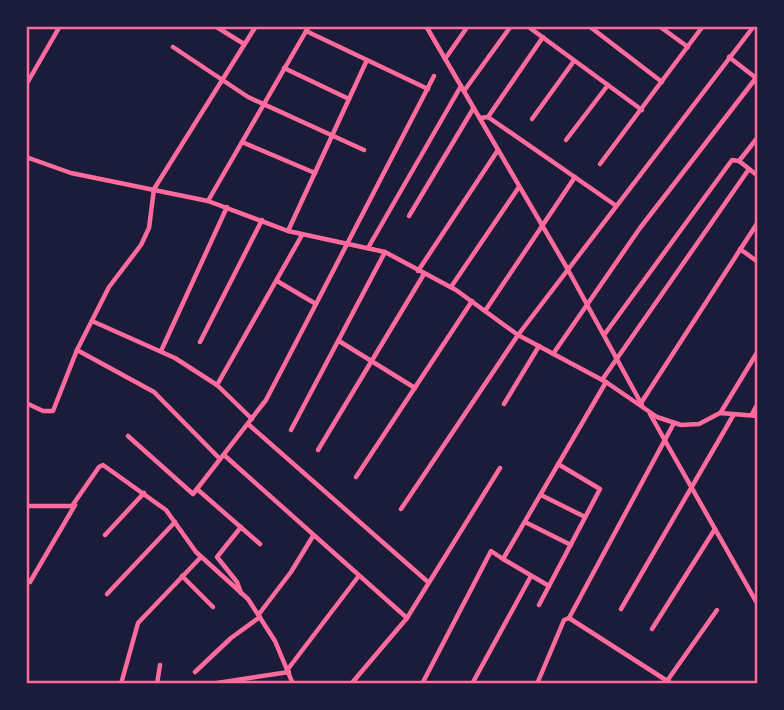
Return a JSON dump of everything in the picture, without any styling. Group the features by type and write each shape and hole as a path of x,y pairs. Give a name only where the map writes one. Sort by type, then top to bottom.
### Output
{"street":[{"path":"26,85 60,26"},
{"path":"215,26 244,44"},
{"path":"26,403 43,411 52,411 77,350 114,278 141,245 149,228 154,189 256,26"},
{"path":"426,26 567,268 642,405"},
{"path":"445,59 468,26"},
{"path":"368,248 463,88 511,26"},
{"path":"589,26 662,82"},
{"path":"659,26 688,47"},
{"path":"600,164 703,26"},
{"path":"401,509 518,335 754,26"},
{"path":"530,28 642,110"},
{"path":"208,201 308,29 428,89"},
{"path":"488,117 542,37"},
{"path":"173,47 263,106 364,150"},
{"path":"553,354 586,302 757,79 729,57"},
{"path":"288,231 367,60"},
{"path":"532,119 574,61"},
{"path":"285,68 349,99"},
{"path":"128,436 189,494 197,489 266,400 434,76"},
{"path":"566,141 608,85"},
{"path":"409,216 474,108"},
{"path":"480,118 488,117 615,205"},
{"path":"739,162 758,137"},
{"path":"242,142 315,173"},
{"path":"318,450 421,272 498,150"},
{"path":"26,157 71,173 227,206 302,235 385,252 451,287 518,335 604,381 648,411 758,606"},
{"path":"604,335 732,160 758,176"},
{"path":"503,559 617,358 749,169"},
{"path":"485,311 575,177"},
{"path":"451,287 519,187"},
{"path":"161,351 227,206"},
{"path":"200,342 262,220"},
{"path":"642,405 758,222"},
{"path":"217,385 302,235"},
{"path":"740,248 758,262"},
{"path":"292,430 385,252"},
{"path":"277,281 316,304"},
{"path":"356,477 472,301"},
{"path":"92,321 161,351 217,385 252,418"},
{"path":"339,341 415,388"},
{"path":"504,404 538,346"},
{"path":"77,350 154,392 222,457 407,618"},
{"path":"720,413 758,351"},
{"path":"752,414 758,404"},
{"path":"648,411 674,422 699,424 720,413 758,416"},
{"path":"621,609 734,413"},
{"path":"537,684 564,620 569,618 674,422"},
{"path":"248,424 428,582"},
{"path":"539,605 599,487 558,464"},
{"path":"30,582 103,465 166,510 201,557 241,593 259,615 293,684"},
{"path":"351,684 407,618 500,468"},
{"path":"197,489 260,544"},
{"path":"105,535 144,493"},
{"path":"541,495 585,517"},
{"path":"26,506 76,505"},
{"path":"107,594 175,522"},
{"path":"525,522 571,545"},
{"path":"241,527 216,557 237,582 241,593"},
{"path":"652,629 715,528"},
{"path":"195,672 259,615 313,537"},
{"path":"422,684 491,551 549,586"},
{"path":"121,684 138,623 201,557"},
{"path":"183,576 213,607"},
{"path":"472,684 531,576"},
{"path":"217,684 288,671 358,577"},
{"path":"569,618 669,682 717,610"},
{"path":"157,684 160,665"}]}
